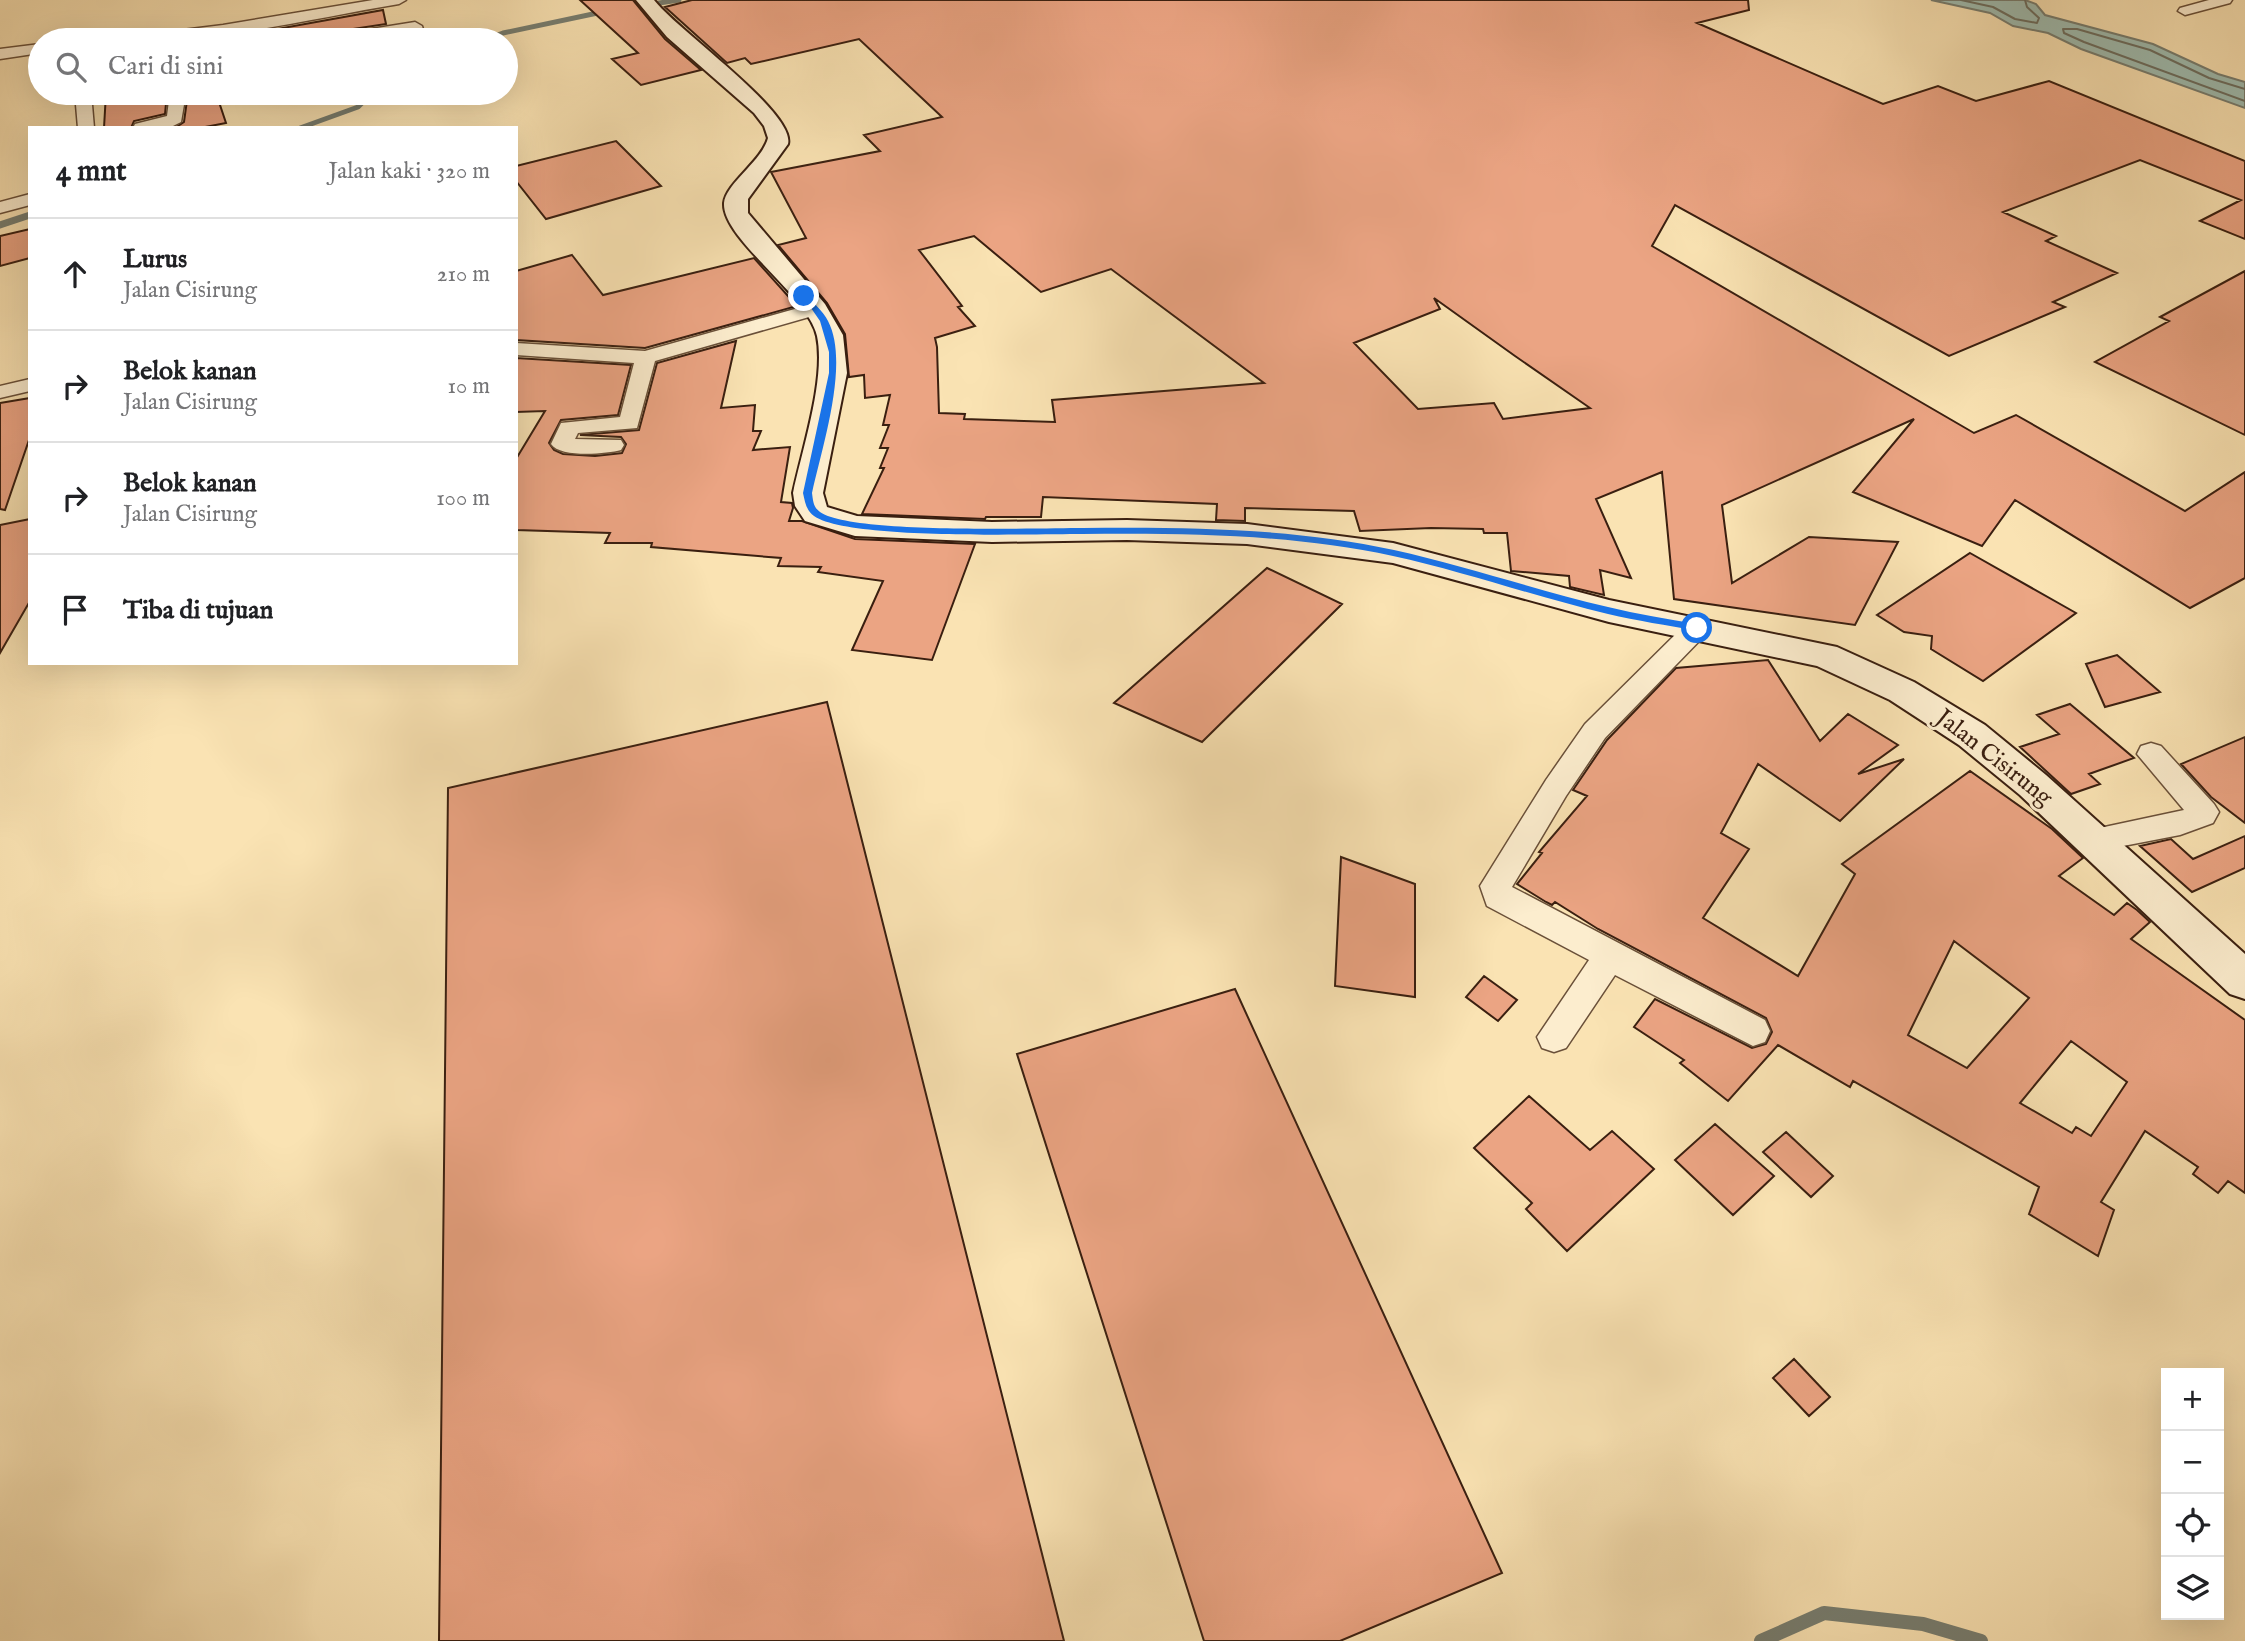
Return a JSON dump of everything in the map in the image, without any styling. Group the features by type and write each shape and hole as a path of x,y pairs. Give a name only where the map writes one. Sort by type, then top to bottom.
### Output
{"main road":[{"name":"Jalan Cisirung","path":"647,3 662,24 763,111 778,132 777,145 736,199 736,213 816,309 830,335 833,373 808,493 810,506 816,514 855,526 992,532 1127,530 1233,534 1392,552 1609,611 1825,656 1902,691 1972,734 2245,981"}],"street":[{"path":"237,28 398,0"},
{"path":"2185,11 2225,0"},
{"path":"320,28 345,24"},
{"path":"0,54 28,50"},
{"path":"84,105 86,126"},
{"path":"155,126 175,119 177,105"},
{"path":"0,208 28,201"},
{"path":"518,349 646,357 816,309"},
{"path":"613,445 562,444 573,427 629,423 646,357"},
{"path":"0,392 28,385"},
{"path":"1697,628 1595,731 1556,788 1496,886 1498,897 1753,1031"},
{"path":"2091,840 2180,823 2203,815 2204,812 2151,754"},
{"path":"1554,1037 1610,956"}],"water":[{"path":"1931,0 2025,0 2036,4 2045,15 2153,44 2218,74 2245,82 2245,108 2081,49 2048,33 2013,26 1990,13"}],"building":[{"path":"580,0 633,0 665,39 701,70 641,85 612,59 638,53"},
{"path":"692,0 1748,0 1749,10 1697,23 1883,104 1938,86 1976,101 2049,81 2245,161 2245,239 2200,221 2241,200 2140,160 2003,212 2056,236 2046,241 2117,273 2053,302 2065,307 1949,356 1675,205 1652,246 1974,433 2016,415 2185,511 2245,472 2245,578 2190,608 2015,500 1982,546 1853,492 1914,419 1722,505 1732,583 1809,537 1898,542 1855,625 1674,599 1662,472 1596,499 1631,578 1600,570 1604,595 1570,587 1569,576 1511,571 1507,533 1484,533 1483,529 1431,528 1360,531 1354,511 1245,508 1245,521 1216,520 1217,504 1043,497 1041,517 985,519 862,514 884,468 880,468 888,448 880,448 889,425 883,425 890,395 865,398 864,375 849,377 845,334 827,303 778,245 806,238 771,172 880,151 864,135 942,117 859,39 751,64 745,58 727,63 665,7","holes":["974,236 1041,292 1111,269 1264,383 1052,400 1055,422 964,419 965,414 939,413 935,338 975,326 958,307 962,306 919,250","1434,298 1515,356 1590,408 1503,419 1494,403 1418,409 1354,343 1440,309"]},
{"path":"383,10 386,24 360,28 283,28"},
{"path":"105,105 166,105 165,114 134,121 132,126 104,126"},
{"path":"186,105 220,105 226,123 178,126 184,122"},
{"path":"616,141 661,186 546,219 518,184 518,166"},
{"path":"28,229 28,259 0,266 0,236"},
{"path":"572,255 603,295 754,258 797,306 645,348 518,340 518,270"},
{"path":"2245,271 2245,435 2095,362 2169,321 2160,317"},
{"path":"736,341 721,408 755,405 753,431 761,431 753,450 790,447 781,502 792,503 789,521 802,521 855,539 975,544 932,660 852,650 883,581 818,572 821,567 778,566 781,558 651,547 652,543 605,543 610,533 518,530 518,456 545,411 518,412 518,358 631,365 618,415 561,420 549,443 554,450 563,454 595,456 622,453 626,444 621,437 580,435 639,430 657,363"},
{"path":"28,398 28,443 5,510 0,509 0,403"},
{"path":"28,519 28,604 0,653 0,525"},
{"path":"1970,553 2076,613 1983,681 1931,649 1932,636 1904,632 1877,615"},
{"path":"1267,568 1342,604 1202,742 1114,703"},
{"path":"2117,655 2160,692 2105,707 2086,664"},
{"path":"1768,660 1820,741 1848,714 1898,745 1858,774 1904,759 1840,821 1758,764 1721,833 1749,849 1703,918 1798,976 1855,874 1842,864 1970,771 2052,829 2083,858 2059,876 2114,915 2127,903 2137,910 2150,922 2131,939 2245,1020 2245,1193 2228,1181 2218,1193 2193,1174 2198,1167 2145,1131 2101,1202 2114,1210 2098,1256 2029,1214 2039,1187 1853,1081 1850,1087 1778,1045 1728,1101 1680,1063 1684,1060 1634,1027 1655,999 1752,1048 1766,1044 1772,1032 1766,1018 1598,929 1555,902 1552,905 1517,884 1542,853 1539,852 1587,796 1573,790 1607,740 1676,668","holes":["1954,941 2029,998 1967,1068 1908,1035","2071,1041 2127,1082 2091,1136 2076,1127 2072,1133 2020,1103"]},
{"path":"827,702 1064,1641 439,1641 448,788"},
{"path":"2070,704 2134,758 2089,774 2100,784 2071,794 2020,747 2059,734 2037,715"},
{"path":"2245,737 2245,823 2211,797 2181,764"},
{"path":"2245,836 2245,868 2192,892 2140,846 2171,839 2193,859"},
{"path":"1341,857 1415,884 1415,997 1335,986"},
{"path":"1484,976 1517,1000 1498,1021 1466,997"},
{"path":"1235,989 1502,1573 1340,1641 1204,1641 1017,1054"},
{"path":"1529,1096 1590,1150 1612,1131 1654,1169 1567,1251 1526,1209 1532,1203 1474,1148"},
{"path":"1715,1124 1774,1176 1733,1215 1675,1160"},
{"path":"1786,1132 1833,1176 1811,1197 1763,1152"},
{"path":"1794,1359 1830,1397 1809,1416 1773,1378"}],"waterway":[{"path":"626,8 679,0"},
{"path":"518,30 607,11"},
{"path":"306,126 360,105"},
{"path":"0,225 28,216"},
{"path":"1761,1641 1824,1613 1923,1624 1981,1641"}],"route":[{"path":"804,296 824,321 833,352 833,373 808,493 810,506 816,514 829,520 855,526 992,532 1127,530 1293,538 1392,552 1609,611 1697,628"}]}
